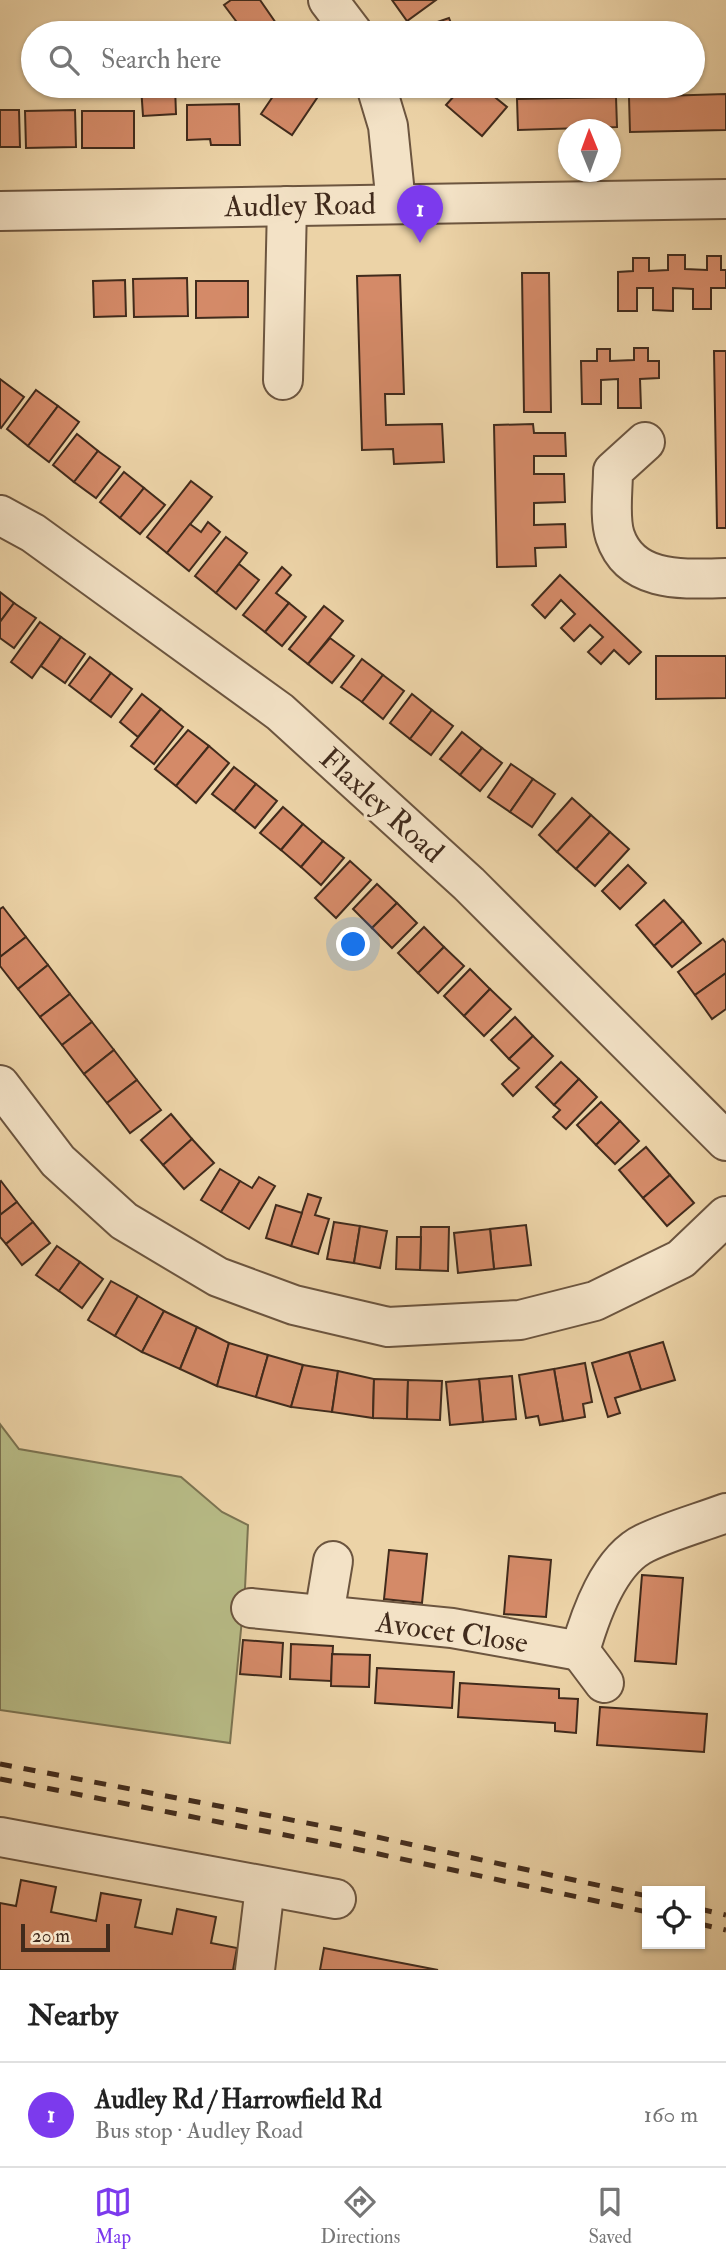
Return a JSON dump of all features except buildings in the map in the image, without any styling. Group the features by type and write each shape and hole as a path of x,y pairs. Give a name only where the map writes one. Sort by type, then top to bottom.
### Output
{"street":[{"path":"328,0 344,21"},
{"path":"380,98 388,127 396,204"},
{"name":"Audley Road","path":"0,211 726,199"},
{"path":"283,380 287,205"},
{"path":"645,442 613,471 614,535 632,565 671,580 726,578"},
{"name":"Flaxley Road","path":"0,515 33,533 280,712 469,884 726,1140"},
{"path":"0,1085 58,1161 124,1220 218,1278 294,1305 388,1327 520,1320 595,1301 681,1259 726,1216"},
{"path":"604,1683 580,1651 591,1610 610,1576 642,1544 726,1513"},
{"path":"324,1615 333,1560"},
{"name":"Avocet Close","path":"251,1608 452,1628 580,1651"},
{"path":"0,1837 336,1899"},
{"path":"254,1970 265,1887"}],"green space":[{"path":"0,1424 19,1449 181,1477 222,1512 248,1525 245,1588 230,1743 0,1710"}],"railway":[{"path":"0,1764 354,1832 642,1895"},
{"path":"0,1779 351,1848 642,1911"},
{"path":"705,1910 726,1915"},
{"path":"705,1925 726,1930"}],"place":[{"name":"Audley Rd / Harrowfield Rd","path":"420,243"}]}
